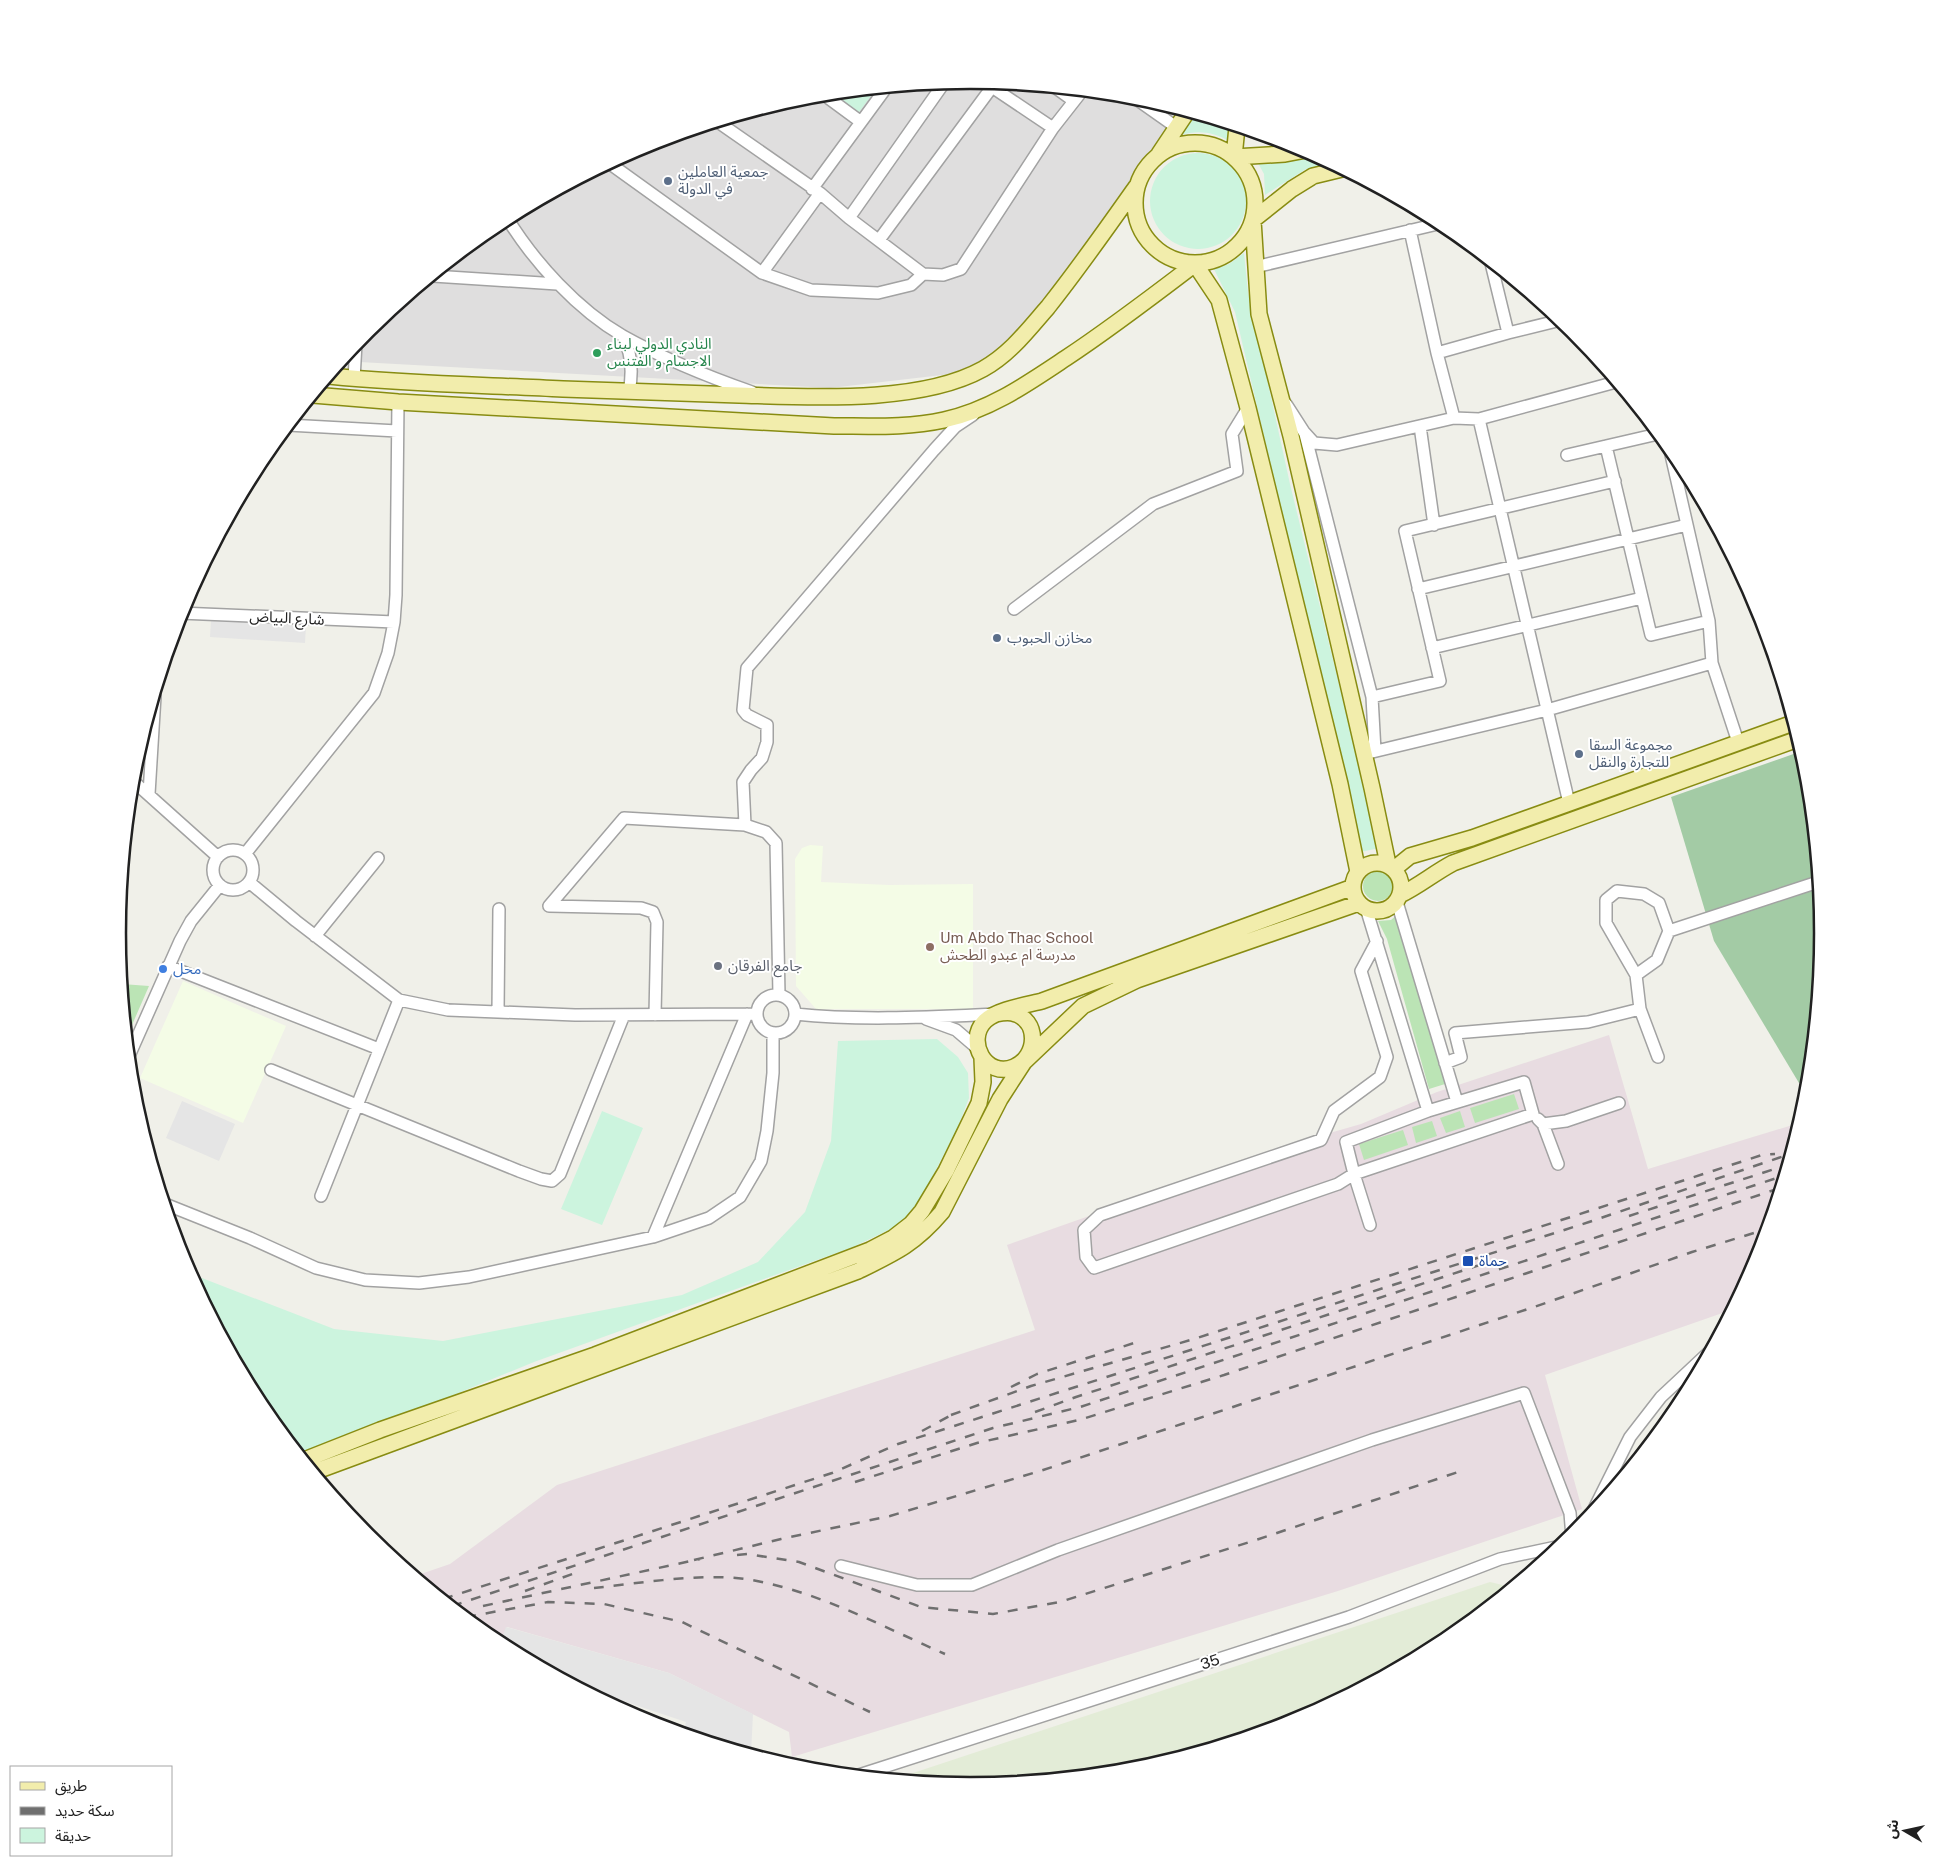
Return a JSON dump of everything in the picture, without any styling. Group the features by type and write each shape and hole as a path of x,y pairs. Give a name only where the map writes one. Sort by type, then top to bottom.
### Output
{"main road":[{"path":"335,376 629,392 820,397 876,394 937,386 961,379 983,369 1004,356 1022,339 1067,283 1136,187 1144,170 1158,155 1184,117"},
{"path":"1234,157 1236,133"},
{"path":"1158,155 1176,146 1196,143 1216,147 1234,157 1245,170 1252,186 1255,203 1253,220 1258,314 1370,752 1383,836 1391,867 1401,881 1399,898"},
{"path":"1234,157 1292,153"},
{"path":"1136,187 1134,206 1138,224 1147,240 1160,253 1177,261 1195,264 1214,260 1231,251 1245,237 1253,220 1292,189 1314,176 1333,171"},
{"path":"318,396 834,426 880,426 938,421 986,406 1018,390 1106,332 1195,264"},
{"path":"1195,264 1219,300 1248,408 1340,784 1358,872"},
{"path":"1391,867 1410,856 1472,838 1788,725"},
{"path":"980,1053 990,1066 1000,1069 1012,1068 1024,1062 1083,1006 1137,980 1363,906 1379,911 1392,906 1399,898 1416,888 1434,872 1453,863 1792,741"},
{"path":"1383,836 1399,850 1410,856"},
{"path":"1363,906 1354,893 1353,887 1354,879 1358,872 1372,863 1380,862 1391,867"},
{"path":"309,1458 380,1430 595,1355 870,1250 893,1238 911,1224 922,1211 979,1103 983,1082 980,1053 976,1039 980,1026 986,1020 996,1014 1042,1001 1353,887"},
{"path":"319,1470 858,1271 897,1252 923,1232 942,1212 1000,1098 1031,1050 1033,1039 1029,1027 1021,1017 1012,1013 996,1014"}],"street":[{"path":"849,218 939,90"},
{"path":"879,240 984,90"},
{"path":"997,90 1053,128"},
{"path":"762,274 861,122 882,94"},
{"path":"1065,95 1074,101"},
{"path":"724,126 816,191 923,274 943,275 961,270 1053,128 1078,96"},
{"path":"832,101 861,122"},
{"path":"1150,109 1176,127"},
{"path":"615,168 762,274 810,290 878,294 911,285 923,274"},
{"path":"511,225 530,252 557,284 622,336 717,380 761,395"},
{"path":"1256,267 1430,226"},
{"path":"1410,230 1437,353 1454,418"},
{"path":"1493,270 1508,333"},
{"path":"440,276 557,284"},
{"path":"1437,353 1552,322"},
{"path":"622,336 629,350 632,366 629,392"},
{"path":"354,378 355,355"},
{"path":"1278,392 1304,432 1314,443 1337,445 1454,418 1479,419 1611,383"},
{"path":"245,854 374,693 388,653 394,622 397,544 398,402"},
{"path":"745,825 743,782 750,770 762,758 767,742 767,725 747,715 743,710 747,668 934,450 955,427 986,406"},
{"path":"1014,609 1153,504 1237,472 1232,434 1248,408"},
{"path":"1479,419 1569,803"},
{"path":"295,426 397,431"},
{"path":"1420,426 1434,525"},
{"path":"1304,432 1372,697 1370,752 1547,710 1712,663"},
{"path":"1567,455 1652,435"},
{"path":"1606,446 1650,634 1709,620"},
{"path":"1674,467 1709,620 1712,663 1738,742"},
{"path":"1372,697 1440,681 1405,531 1615,481"},
{"path":"1418,589 1687,525"},
{"path":"1432,648 1642,598"},
{"name":"شارع البياض","path":"189,613 394,622"},
{"path":"149,794 154,720"},
{"path":"139,786 218,857"},
{"path":"655,1015 657,922 653,912 641,908 549,906 624,818 745,825 766,832 776,843 779,995"},
{"path":"232,850 245,854 252,865 253,872 250,882 237,890 226,889 220,885 214,874 215,862 218,857 232,850"},
{"path":"315,936 378,858"},
{"path":"250,882 315,936 399,1000 448,1010 576,1015 752,1014"},
{"path":"1669,931 1812,884"},
{"path":"132,1037 180,941 192,921 220,885"},
{"path":"1636,975 1657,960 1669,931 1658,903 1644,894 1617,891 1606,900 1606,923 1636,975 1640,1009 1658,1057"},
{"path":"1399,898 1456,1102"},
{"path":"1363,906 1377,941 1428,1111"},
{"path":"498,1011 499,909"},
{"path":"1377,941 1361,971 1387,1057 1380,1077 1334,1111 1321,1140 1100,1215 1084,1230 1086,1257 1094,1268 1331,1186 1354,1174 1533,1114"},
{"path":"168,966 379,1049"},
{"path":"653,1236 752,1014 763,1000 769,996 779,995 792,1003 795,1014 794,1020 788,1029 783,1032 773,1033 761,1026 752,1014"},
{"path":"321,1196 399,1000"},
{"path":"1445,1063 1461,1057 1455,1033 1588,1022 1640,1009"},
{"path":"795,1014 922,1017 996,1014"},
{"path":"271,1070 541,1180 552,1181 560,1174 624,1015"},
{"path":"922,1017 956,1030 980,1053"},
{"path":"172,1207 250,1238 316,1268 365,1280 410,1283 469,1277 653,1236 709,1218 740,1197 761,1161 767,1131 773,1073 773,1033"},
{"path":"1370,1225 1346,1142 1428,1111 1524,1082 1533,1114 1543,1124 1558,1164"},
{"path":"1543,1124 1566,1121 1619,1102"},
{"path":"1602,1493 1630,1437 1661,1397 1694,1366"},
{"path":"841,1566 917,1585 972,1585 1076,1543 1372,1440 1524,1393 1570,1513 1571,1526"},
{"name":"35","path":"871,1771 1349,1617 1500,1559 1547,1549"}],"shaded area":[{"path":"970,89 1080,96 1135,105 1176,115 1067,272 1005,352 951,374 830,388 349,361 413,298 456,263 501,231 548,202 597,176 647,153 751,118 805,105 860,96"},
{"path":"211,620 306,626 305,643 210,637"},
{"path":"810,845 823,846 821,882 889,885 973,884 973,1009 816,1009 796,986 795,859 802,848"},
{"path":"183,981 286,1026 243,1123 140,1078"},
{"path":"1609,1035 1648,1169 1791,1125 1769,1204 1750,1256 1723,1313 1545,1375 1582,1509 1338,1591 792,1757 789,1732 669,1673 507,1627 503,1636 456,1603 421,1574 450,1564 557,1485 1035,1330 1007,1245 1302,1141 1361,1124 1437,1092"},
{"path":"182,1101 235,1124 219,1161 166,1138"},
{"path":"1490,1582 1505,1586 1439,1635 1392,1664 1343,1690 1293,1713 1241,1732 1189,1748 1135,1761 1080,1770 970,1777 909,1774"},
{"path":"506,1627 669,1673 753,1714 751,1748 699,1732 685,1727 686,1722 615,1698 548,1664 503,1636"}],"green space":[{"path":"872,95 857,115 837,100"},
{"path":"1192,119 1230,131 1229,141 1206,133 1181,135"},
{"path":"1198,153 1216,157 1232,167 1242,183 1246,201 1242,219 1232,235 1216,245 1198,249 1180,245 1164,235 1154,219 1150,201 1154,183 1164,167 1180,157"},
{"path":"1305,158 1321,166 1306,169 1265,195 1264,174 1258,163"},
{"path":"1244,253 1248,292 1290,484 1379,848 1361,852 1235,312 1214,269 1229,264"},
{"path":"1795,754 1807,823 1814,933 1812,988 1807,1043 1801,1082 1799,1083 1714,941 1671,797"},
{"path":"1378,871 1384,872 1392,880 1392,892 1384,900 1378,901 1372,900 1364,892 1363,886 1364,880 1372,872"},
{"path":"1398,914 1401,934 1445,1084 1429,1089 1387,939 1378,921 1391,920"},
{"path":"128,984 149,986 132,1025"},
{"path":"937,1039 958,1057 968,1073 969,1098 958,1127 922,1197 899,1225 853,1247 534,1362 444,1399 304,1451 268,1402 239,1355 200,1277 334,1329 443,1341 682,1295 758,1262 805,1212 831,1141 838,1041"},
{"path":"1514,1094 1519,1109 1475,1123 1470,1108"},
{"path":"602,1111 643,1128 602,1225 561,1209"},
{"path":"1460,1111 1465,1127 1446,1133 1440,1118"},
{"path":"1432,1121 1437,1136 1416,1143 1412,1127"},
{"path":"1403,1130 1408,1145 1364,1160 1359,1144"}],"railway":[{"path":"951,1415 1031,1386 1194,1339 1762,1155 1775,1154"},
{"path":"449,1597 832,1473 898,1444 1589,1222 1784,1156"},
{"path":"1629,1216 1780,1167"},
{"path":"458,1604 993,1428 1080,1407 1777,1178"},
{"path":"855,1482 977,1443 1079,1420 1224,1375 1773,1190"},
{"path":"694,1560 890,1516 1040,1471 1534,1307 1692,1252 1759,1231"},
{"path":"1035,1412 1489,1262"},
{"path":"1011,1387 1037,1374 1134,1343"},
{"path":"922,1431 957,1412"},
{"path":"737,1555 747,1554 799,1562 921,1607 993,1614 1060,1602 1259,1539 1458,1472"},
{"path":"483,1606 700,1559"},
{"path":"525,1591 581,1571"},
{"path":"594,1588 690,1578 728,1577 746,1579 798,1591 823,1600 945,1654"},
{"path":"474,1616 548,1602 604,1604 682,1622 870,1712"}],"place":[{"name":"جمعية العاملين في الدولة","path":"668,181"},
{"name":"النادي الدولي لبناء الاجسام و الفتنس","path":"597,353"},
{"name":"مخازن الحبوب","path":"997,638"},
{"name":"مجموعة السقا للتجارة والنقل","path":"1579,754"},
{"name":"Um Abdo Thac School مدرسة ام عبدو الطحش","path":"930,947"},
{"name":"جامع الفرقان","path":"718,966"},
{"name":"محل","path":"163,969"},
{"name":"حماة","path":"1468,1261"}]}
